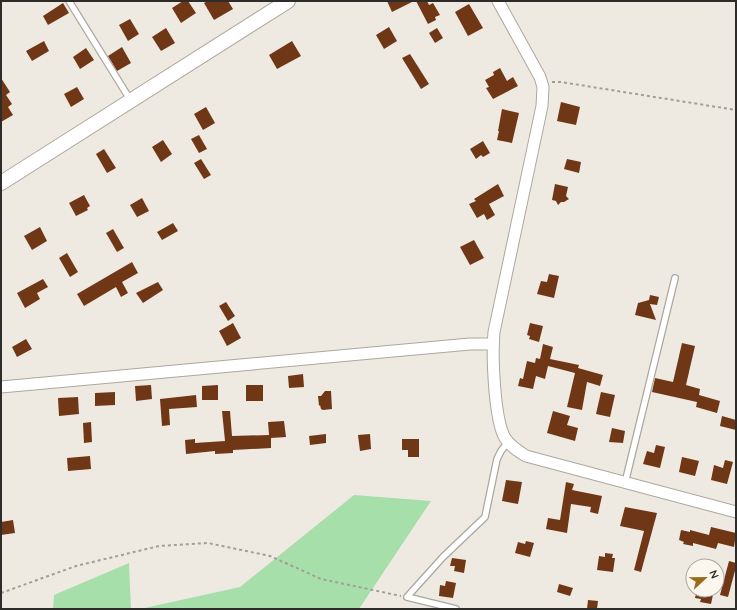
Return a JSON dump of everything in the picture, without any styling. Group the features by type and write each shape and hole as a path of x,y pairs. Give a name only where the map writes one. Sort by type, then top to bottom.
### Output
{"street":[{"path":"1,183 288,1"},
{"path":"498,1 534,65 542,83 542,106 496,318 493,344 499,420 502,430 508,442 514,449 526,456 736,512"},
{"path":"1,387 470,344 493,344"}],"lane":[{"path":"69,1 131,101"},
{"path":"625,482 675,278"},
{"path":"456,609 407,597 443,557 485,517 497,459 508,442"}],"path":[{"path":"542,83 561,82 736,110"},
{"path":"1,593 76,566 159,546 208,543 270,556 321,579 407,597"}],"green space":[{"path":"354,495 431,501 359,609 140,609 240,587"},
{"path":"129,563 131,609 53,609 54,595"}],"building":[{"path":"183,1 188,1 196,13 181,23 172,8"},
{"path":"208,1 228,1 233,9 214,20 204,3"},
{"path":"387,1 414,1 392,12"},
{"path":"416,1 427,1 429,5 433,3 440,15 435,17 436,20 428,24"},
{"path":"63,3 69,13 48,25 43,16"},
{"path":"469,4 483,28 468,36 455,12"},
{"path":"130,19 139,34 128,41 119,25"},
{"path":"389,27 397,41 384,49 376,35"},
{"path":"166,28 175,43 161,51 152,37"},
{"path":"437,28 443,38 435,43 429,33"},
{"path":"44,41 49,51 32,61 26,51"},
{"path":"292,41 301,56 277,69 269,55"},
{"path":"122,47 131,63 117,71 108,56"},
{"path":"86,48 94,60 80,69 73,57"},
{"path":"410,54 429,84 421,89 402,58"},
{"path":"500,68 507,81 513,77 518,86 493,99 486,88 489,87 485,80 494,75 493,72"},
{"path":"1,78 10,92 6,95 12,104 8,107 13,115 1,122"},
{"path":"77,87 84,99 71,107 64,94"},
{"path":"561,102 580,107 576,125 557,121"},
{"path":"206,107 215,123 203,130 194,114"},
{"path":"502,109 519,113 512,143 497,140"},
{"path":"199,135 207,149 199,153 191,139"},
{"path":"163,140 172,154 161,162 152,147"},
{"path":"483,141 490,153 483,157 481,155 476,159 470,149"},
{"path":"104,149 116,168 107,173 96,154"},
{"path":"201,159 211,175 204,179 194,163"},
{"path":"567,159 581,162 579,173 564,169"},
{"path":"498,184 504,196 489,204 495,215 487,220 484,214 477,218 469,204 476,201 474,199"},
{"path":"555,184 568,187 566,196 569,199 558,205 556,201 552,200"},
{"path":"84,195 90,206 87,208 88,210 76,216 69,203"},
{"path":"142,198 149,211 137,217 130,205"},
{"path":"173,223 178,231 162,240 157,232"},
{"path":"40,227 47,241 32,250 24,236"},
{"path":"113,229 124,248 117,252 106,233"},
{"path":"474,240 484,258 470,265 460,247"},
{"path":"67,253 78,272 70,277 59,258"},
{"path":"132,262 138,273 122,282 128,293 121,297 116,287 84,306 77,294"},
{"path":"549,274 559,276 554,298 537,294 541,281 547,282"},
{"path":"43,279 48,287 37,293 40,299 25,308 17,293"},
{"path":"158,282 163,290 143,303 136,293"},
{"path":"650,295 659,297 657,305 650,304 656,320 635,315 638,303 649,300"},
{"path":"226,302 235,316 228,321 219,306"},
{"path":"233,323 241,338 227,346 219,331"},
{"path":"530,323 543,326 539,342 529,339 530,336 527,335"},
{"path":"26,339 32,349 17,357 12,347"},
{"path":"682,343 695,346 686,385 700,389 699,395 720,401 717,413 696,407 697,402 652,392 655,378 673,382"},
{"path":"543,344 553,347 550,359 579,365 578,368 603,375 600,386 587,382 582,410 567,407 575,373 548,366 545,379 536,376 533,389 518,386 520,378 523,379 527,361 535,363 536,358 540,359"},
{"path":"303,374 304,387 289,388 288,376"},
{"path":"151,385 152,399 136,401 135,386"},
{"path":"218,385 218,400 202,400 202,386"},
{"path":"246,385 263,385 263,401 246,401"},
{"path":"325,391 331,391 332,409 323,410 321,409 320,405 319,406 318,396 321,396"},
{"path":"115,392 115,405 95,406 95,393"},
{"path":"601,392 615,395 610,417 596,414"},
{"path":"196,395 197,407 169,409 170,425 162,426 160,399"},
{"path":"78,397 79,414 59,416 58,398"},
{"path":"222,411 230,411 232,436 269,435 268,422 284,421 286,437 271,438 271,448 233,450 233,453 215,454 215,451 186,454 185,440 195,439 195,443 225,441"},
{"path":"553,411 570,416 567,425 578,428 575,441 547,433"},
{"path":"722,416 736,420 736,430 720,426"},
{"path":"91,422 92,442 84,443 83,423"},
{"path":"612,428 625,431 623,443 609,442"},
{"path":"326,434 326,443 310,445 309,436"},
{"path":"370,434 371,449 360,451 358,435"},
{"path":"402,439 419,439 419,457 408,457 408,450 402,450"},
{"path":"656,445 665,447 660,468 643,464 647,451 654,453"},
{"path":"90,456 91,469 68,471 67,458"},
{"path":"682,457 699,461 695,476 679,472"},
{"path":"725,460 733,462 727,484 711,480 714,465 723,468"},
{"path":"506,480 522,482 518,504 502,501"},
{"path":"566,482 574,484 572,490 602,496 598,514 590,512 591,507 571,504 567,533 546,529 548,518 560,520"},
{"path":"625,507 657,513 641,572 634,570 644,531 620,526"},
{"path":"13,520 15,533 1,535 1,522"},
{"path":"711,527 736,533 734,547 718,543 716,549 693,543 693,546 683,544 684,542 679,540 681,530 690,532 690,530 709,535"},
{"path":"526,541 534,543 530,557 515,553 518,542 525,544"},
{"path":"605,553 613,554 612,558 615,558 613,572 597,570 599,556 605,557"},
{"path":"452,558 466,560 464,573 454,571 455,566 450,566"},
{"path":"729,561 736,563 728,597 725,596 725,576"},
{"path":"446,581 456,583 453,598 439,596 440,585 445,586"},
{"path":"559,584 573,588 570,596 557,592"},
{"path":"695,598 712,598 711,604 700,602 701,599"},
{"path":"588,600 598,601 597,609 587,609"}]}
